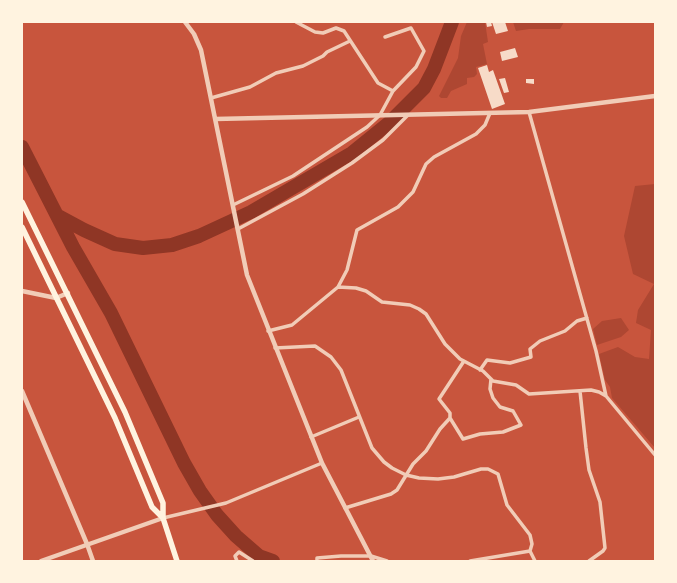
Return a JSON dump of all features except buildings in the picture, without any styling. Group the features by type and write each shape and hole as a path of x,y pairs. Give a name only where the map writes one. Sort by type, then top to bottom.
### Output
{"main road":[{"path":"22,202 68,293 128,419 163,504 162,518"},
{"path":"22,226 115,418 152,507 162,518 177,561"}],"street":[{"path":"185,22 194,34 201,50 238,227 244,264 268,331 322,463 372,558"},
{"path":"296,22 315,32 323,33 336,28 344,31 378,83 393,91"},
{"path":"233,206 293,176 338,148 381,115 393,91 416,67 424,51 411,28 385,37"},
{"path":"211,98 250,87 276,73 303,66 350,41"},
{"path":"215,119 529,112 655,96"},
{"path":"529,112 587,318 606,396"},
{"path":"268,331 292,325 338,287 347,270 357,230 398,207 413,192 426,164 434,157 476,134 485,125 490,113"},
{"path":"238,227 303,194 352,163 383,140 407,115"},
{"path":"338,287 356,288 366,291 382,302 419,308 426,314 445,344 464,361 480,370 491,379 516,385 529,394 595,391 606,396 655,455"},
{"path":"22,291 56,298 68,293"},
{"path":"480,370 487,360 510,363 530,357 530,349 540,341 565,331 577,321 587,318"},
{"path":"275,348 315,346 331,356 341,370 372,448 384,462 406,475 438,479 454,477 481,469 494,471 500,478 503,497 507,505 532,540 530,551 535,561"},
{"path":"464,361 439,399 450,413 450,418 463,438 480,434 503,432 521,425 513,411 500,407 493,398 490,389 491,379"},
{"path":"22,391 88,544 93,561"},
{"path":"580,391 589,470 600,502 605,548 604,552 589,561"},
{"path":"311,437 359,417"},
{"path":"345,508 391,494 397,490 406,475 450,418"},
{"path":"40,561 162,518 220,504 226,504 322,463"},
{"path":"470,561 530,551"},
{"path":"238,561 235,556 239,552 253,561"},
{"path":"494,556 495,561"},
{"path":"317,559 372,558 387,561"}],"shaded area":[{"path":"467,22 485,22 488,42 483,44 487,64 476,67 477,74 474,77 467,78 467,84 451,91 447,98 441,98 439,96 458,58 461,36"},
{"path":"513,22 564,22 560,29 529,29 516,31"},
{"path":"655,184 655,448 612,398 610,387 605,380 599,354 618,347 635,357 649,359 651,330 636,323 638,310 654,284 633,274 624,236 635,186"},
{"path":"621,318 629,330 621,337 597,345 593,329 602,321"}],"waterway":[{"path":"58,216 115,244 143,248 172,245 199,236 251,212 352,153 389,123 424,88 434,69 452,22"},
{"path":"22,147 73,247 111,313 184,463 200,491 217,515 236,536 259,556 273,561"}]}
